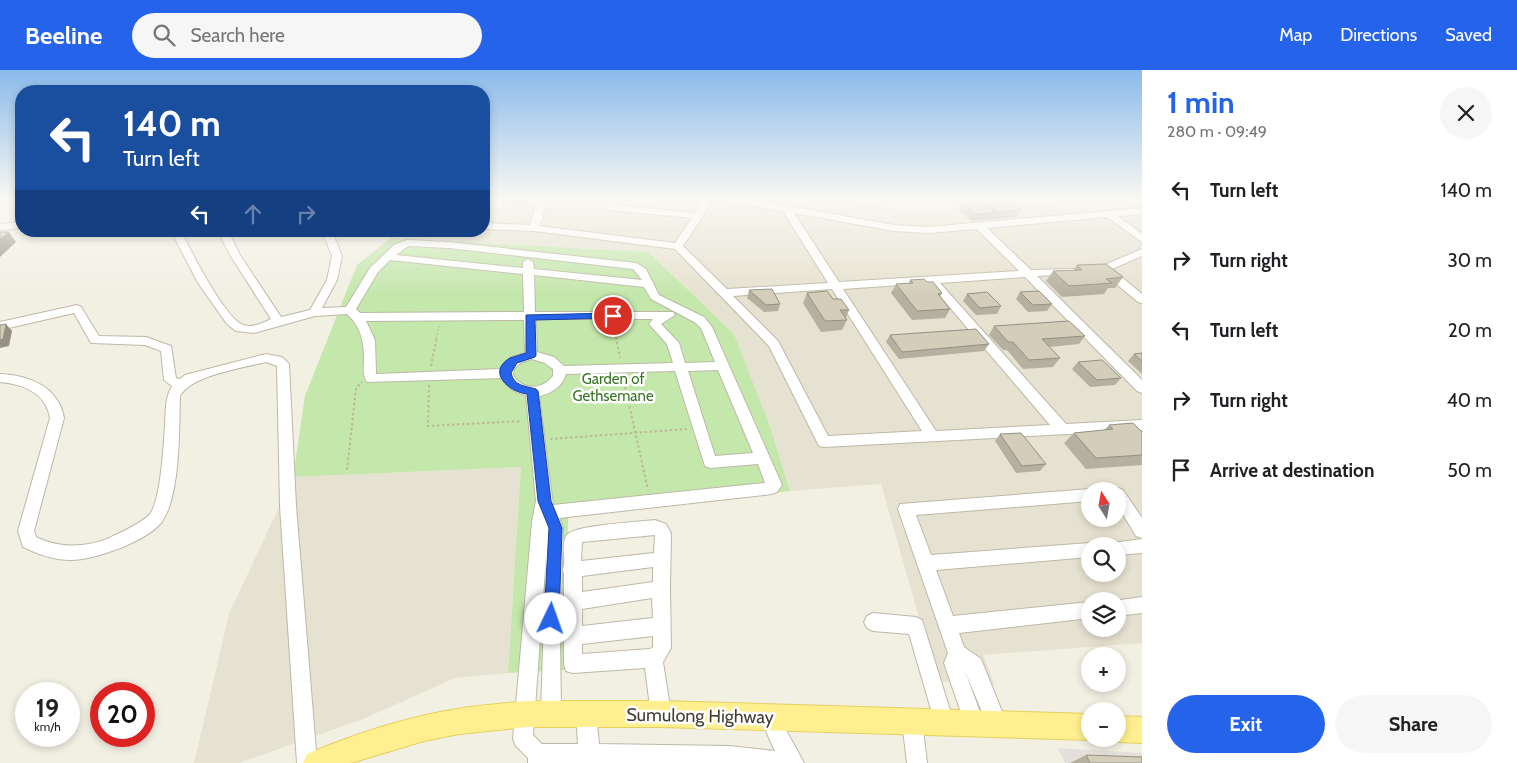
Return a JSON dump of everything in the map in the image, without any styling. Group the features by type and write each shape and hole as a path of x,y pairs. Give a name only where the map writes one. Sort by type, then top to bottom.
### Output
{"main road":[{"name":"Sumulong Highway","path":"316,763 362,746 424,728 459,721 538,714 661,714 1081,727"},
{"path":"1126,729 1142,730"}],"street":[{"path":"553,230 678,246 774,344 824,442 1142,425"},
{"path":"678,246 688,230"},
{"path":"800,230 932,436"},
{"path":"984,230 1142,388"},
{"path":"1130,230 1142,239"},
{"path":"179,237 195,273 212,298 235,325 247,330 314,312 441,317 668,315"},
{"path":"225,237 278,321"},
{"path":"314,312 332,280 337,256 329,237"},
{"path":"355,313 374,270 400,245 410,243 449,245 636,266 642,270 647,284 655,297 700,320 706,327 774,485 768,489 651,502 545,509"},
{"path":"724,293 1104,269 1142,252"},
{"path":"528,254 531,355"},
{"path":"389,256 647,284"},
{"path":"1104,269 1142,300"},
{"path":"931,279 1062,429"},
{"path":"0,326 77,309 95,340 146,341 167,349 170,380 182,385"},
{"path":"681,310 668,315 655,324 673,343 710,462 763,458"},
{"path":"355,313 371,343 370,378 376,380 506,373"},
{"path":"531,355 549,358 556,363 559,370 559,377 553,384 544,389 532,391 521,390 512,385 507,379 506,373 508,366 513,361 531,355"},
{"path":"0,378 14,380 45,392 55,404 57,418 26,531 28,542 40,549 56,553 75,554 114,543 157,518 164,501 173,396 176,389 190,378 266,358 278,360 283,364 288,506 307,763"},
{"path":"559,370 722,366"},
{"path":"532,391 545,509 538,714"},
{"path":"985,724 974,666 957,653 906,509 1081,496"},
{"path":"1126,506 1142,531"},
{"path":"545,509 556,528 551,638 538,714 523,739 538,759 589,753 794,763"},
{"path":"658,528 663,533 661,589 662,648 659,654 652,658 573,664 571,570 572,542 576,536 658,528"},
{"path":"1126,547 1142,546"},
{"path":"926,563 1081,551"},
{"path":"571,570 662,559"},
{"path":"572,602 661,589"},
{"path":"1126,607 1142,605"},
{"path":"948,625 1081,611"},
{"path":"873,622 916,626 944,723"},
{"path":"572,636 662,626"},
{"path":"652,658 661,714"},
{"path":"586,714 589,753"},
{"path":"773,717 777,733 794,763"},
{"path":"912,721 917,763"}],"path":[{"path":"613,316 635,433 651,502"},
{"path":"441,317 429,377 428,426 535,420"},
{"path":"347,470 356,388 370,378"},
{"path":"538,440 699,428"}],"shaded area":[{"path":"490,230 1142,230 1142,643 983,655 995,685 937,681 881,484 790,491 770,426 734,334 650,252 389,237 490,237"},
{"path":"521,467 508,673 455,678 363,719 239,763 194,763 229,614 293,477"},
{"path":"1058,748 1142,753 1142,763 1065,763"}],"green space":[{"name":"Garden of Gethsemane","path":"391,238 649,252 734,334 770,426 790,491 568,516 567,670 508,673 521,467 293,477 305,396 357,265"}],"building":[{"path":"0,232 9,232 0,239"},
{"path":"1106,264 1123,277 1106,279 1112,283 1069,286 1053,271 1082,270 1077,265"},
{"path":"924,279 927,282 933,282 942,293 938,294 950,309 917,311 896,284 913,283 910,280"},
{"path":"772,289 780,304 766,305 749,290"},
{"path":"827,291 833,299 841,299 849,310 840,310 847,320 825,321 807,293"},
{"path":"1039,291 1052,304 1033,305 1020,292"},
{"path":"987,292 1001,306 980,308 967,294"},
{"path":"1069,321 1085,336 1042,339 1060,358 1029,360 1013,342 1008,342 994,326"},
{"path":"6,324 3,339 0,340 0,325"},
{"path":"976,329 989,344 902,352 890,335"},
{"path":"1142,353 1142,361 1134,354"},
{"path":"1102,360 1121,378 1097,380 1078,362"},
{"path":"1133,423 1142,432 1142,455 1096,458 1074,433 1113,429 1109,425"},
{"path":"1021,433 1046,464 1022,466 1000,434"},
{"path":"1086,755 1142,757 1142,763 1090,763"}],"route":[{"path":"551,619 556,528 544,501 532,391 521,390 512,385 507,379 506,373 508,366 513,361 531,355 530,317 613,316"}]}
